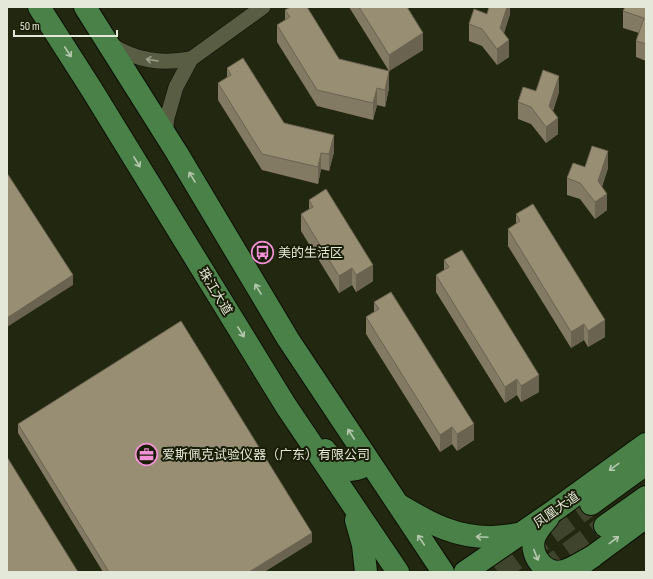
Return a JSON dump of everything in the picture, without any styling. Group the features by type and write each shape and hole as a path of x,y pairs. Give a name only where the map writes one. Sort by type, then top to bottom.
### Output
{"main road":[{"name":"珠江大道","path":"39,7 92,90 294,418 398,572"},
{"path":"85,7 165,134 288,339 442,572"},
{"path":"294,418 315,437 339,467 353,471 360,468 363,452"},
{"name":"凤凰大道","path":"465,572 555,510 646,444"},
{"path":"591,504 646,464"},
{"path":"605,526 646,497"},
{"path":"395,502 424,520 456,533 487,537 516,534 555,510"},
{"path":"351,503 363,545 366,572"},
{"path":"555,510 538,530 534,538 533,547 535,556 540,563 547,569 564,571 592,557"},
{"path":"572,572 646,517"}],"street":[{"path":"165,134 168,112 176,87 191,59 263,7"},
{"path":"107,42 138,58 173,62 191,59"}],"building":[{"path":"291,7 307,7 339,59 389,71 385,90 377,88 373,103 317,90 277,25 290,17 285,10"},
{"path":"359,7 407,7 423,33 389,55"},
{"path":"489,7 507,7 500,28 509,40 497,49 482,29 469,24 474,9 487,14"},
{"path":"625,7 646,7 646,44 636,41 644,18 623,11"},
{"path":"243,58 284,123 334,135 329,154 321,153 318,167 262,154 218,83 231,75 227,68"},
{"path":"543,70 559,76 549,106 558,118 546,127 531,107 518,102 523,87 536,91"},
{"path":"592,146 608,151 598,181 607,194 595,202 580,183 567,178 573,163 585,167"},
{"path":"7,173 73,275 7,318"},
{"path":"326,189 373,265 356,275 352,268 339,276 301,214 313,207 309,200"},
{"path":"533,204 605,320 588,331 584,324 571,332 508,229 520,221 516,214"},
{"path":"462,250 539,375 521,386 517,379 505,387 436,275 449,267 444,260"},
{"path":"391,292 474,424 457,434 452,427 440,435 366,317 379,309 374,302"},
{"name":"爱斯佩克试验仪器（广东）有限公司","path":"181,321 312,533 249,572 109,572 18,424"},
{"path":"7,457 78,572 7,572"}],"tunnel":[{"path":"498,572 591,504"},
{"path":"542,572 605,526"}],"place":[{"name":"美的生活区","path":"262,252"},
{"name":"爱斯佩克试验仪器（广东）有限公司","path":"147,454"}]}
